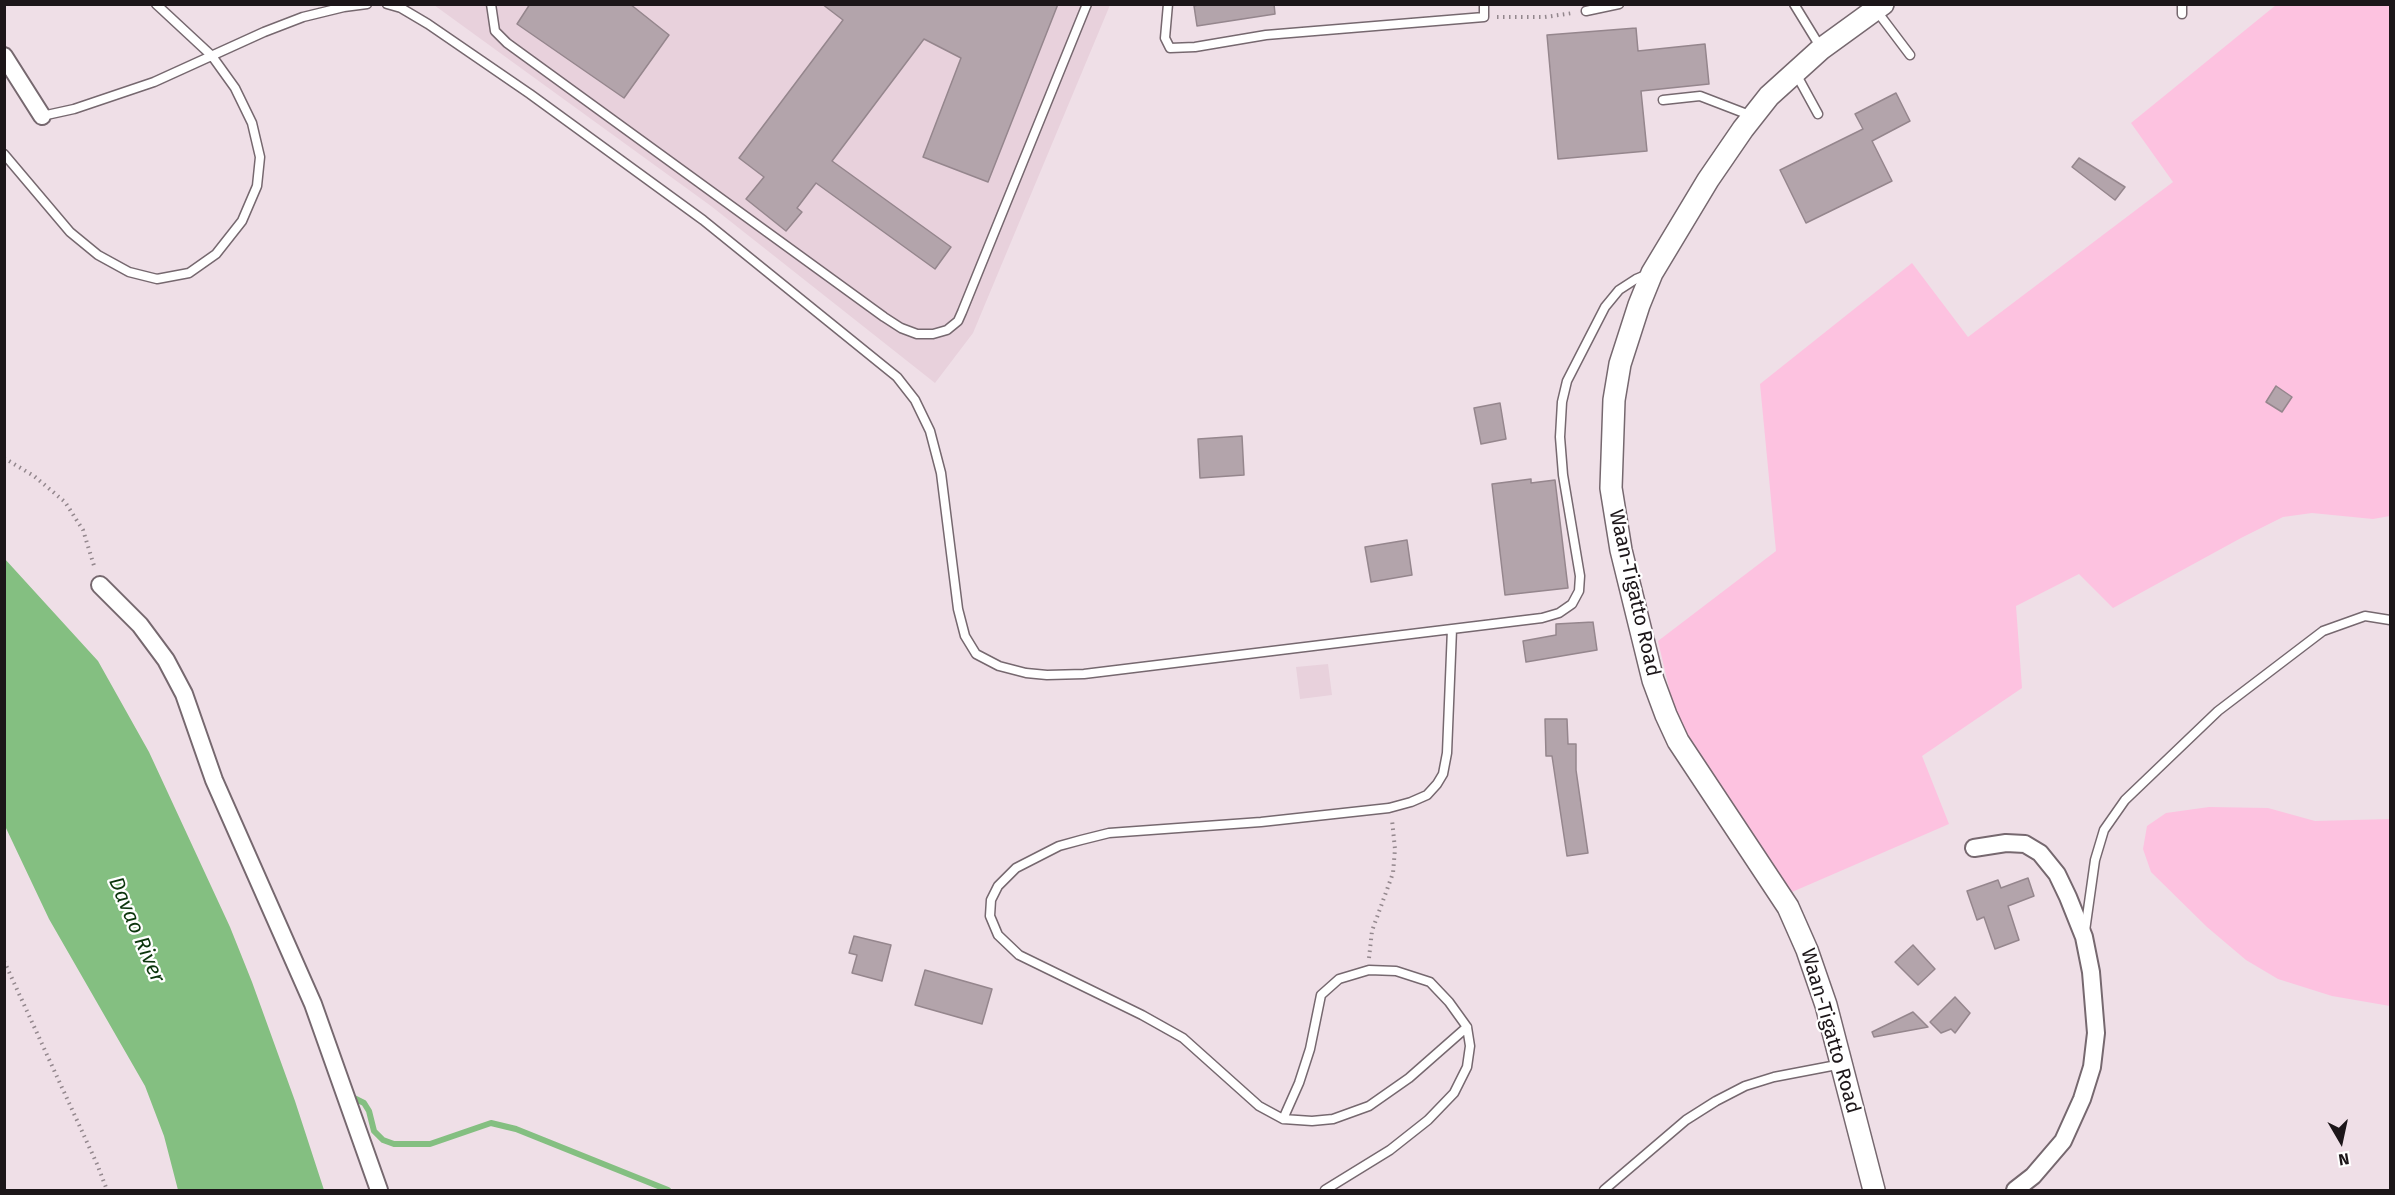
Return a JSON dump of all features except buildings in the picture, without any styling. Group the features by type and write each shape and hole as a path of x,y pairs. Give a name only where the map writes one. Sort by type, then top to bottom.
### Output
{"street":[{"name":"Waan-Tigatto Road","path":"1871,1190 1826,1005 1811,961 1788,907 1678,741 1653,680 1621,550 1611,488 1614,400 1620,364 1652,273 1708,180 1769,96 1821,49 1879,7"},
{"path":"4,56 42,116"},
{"path":"100,585 140,626 166,660 184,694 214,780 313,1004 379,1191"},
{"path":"1974,848 2006,843 2025,844 2040,853 2057,874 2084,937 2091,972 2096,1033 2092,1067 2082,1099 2063,1141 2033,1176 2015,1191"}],"lane":[{"path":"4,154 70,232 98,255 129,272 157,279 189,273 216,254 242,220 257,186 260,157 252,123 235,88 212,56 156,4"},
{"path":"42,116 154,82 303,17 367,4"},
{"path":"387,4 401,8 428,24 530,94 684,206 897,377 915,399 930,431 941,473 958,609 965,636 976,654 999,666 1026,673 1084,674 1542,618 1559,613 1572,604 1579,591 1581,576 1563,475 1560,437 1562,402 1567,381 1605,307 1619,290 1635,279 1652,273"},
{"path":"491,4 495,30 507,43 884,317 901,328 917,334 933,334 947,330 957,321 962,312 1087,4"},
{"path":"1168,4 1165,38 1170,48 1195,47 1277,33 1484,17 1484,4"},
{"path":"1586,11 1619,4"},
{"path":"1794,4 1821,49"},
{"path":"1879,7 1910,55"},
{"path":"1795,72 1818,114"},
{"path":"1663,100 1700,96 1752,117"},
{"path":"2084,937 2096,860 2104,830 2125,800 2218,711 2323,631 2365,616 2391,620"},
{"path":"1452,629 1447,753 1443,774 1427,795 1389,808 1261,822 1109,833 1059,846 1016,868 998,886 991,900 990,916 998,934 1019,955 1142,1015 1183,1038 1245,1095 1259,1106 1283,1119 1312,1121 1333,1119 1369,1106 1409,1078 1467,1027"},
{"path":"1283,1119 1299,1083 1310,1049 1321,995 1339,978 1369,970 1396,971 1430,982 1449,1002 1467,1027 1470,1046 1467,1067 1454,1093 1428,1120 1390,1150 1325,1191"},
{"path":"1604,1191 1686,1120 1716,1101 1745,1086 1765,1080 1842,1064"}],"path":[{"path":"1484,17 1545,17 1586,11"},
{"path":"4,458 34,476 65,502 83,530 100,585"},
{"path":"1369,970 1372,931 1393,873 1395,849 1389,808"},
{"path":"4,961 97,1164 107,1191"}],"shaded area":[{"path":"434,5 1110,5 973,333 935,383 711,206"},
{"path":"2276,5 2390,5 2390,516 2373,519 2312,513 2283,517 2113,608 2079,574 2016,606 2022,688 1922,756 1949,824 1792,892 1688,735 1673,705 1658,641 1776,551 1760,384 1912,263 1968,337 2173,182 2131,123"},
{"path":"1328,664 1332,695 1300,699 1296,667"},
{"path":"2209,807 2268,808 2315,821 2390,819 2390,1006 2332,996 2278,979 2246,960 2207,927 2151,872 2143,849 2147,826 2166,813"}],"water":[{"name":"Davao River","path":"4,558 98,661 149,752 230,927 252,982 324,1190 178,1190 164,1136 145,1086 49,919 5,826"}],"waterway":[{"path":"354,1098 364,1103 369,1111 374,1131 383,1140 394,1144 430,1144 491,1123 516,1129 668,1190"}]}
